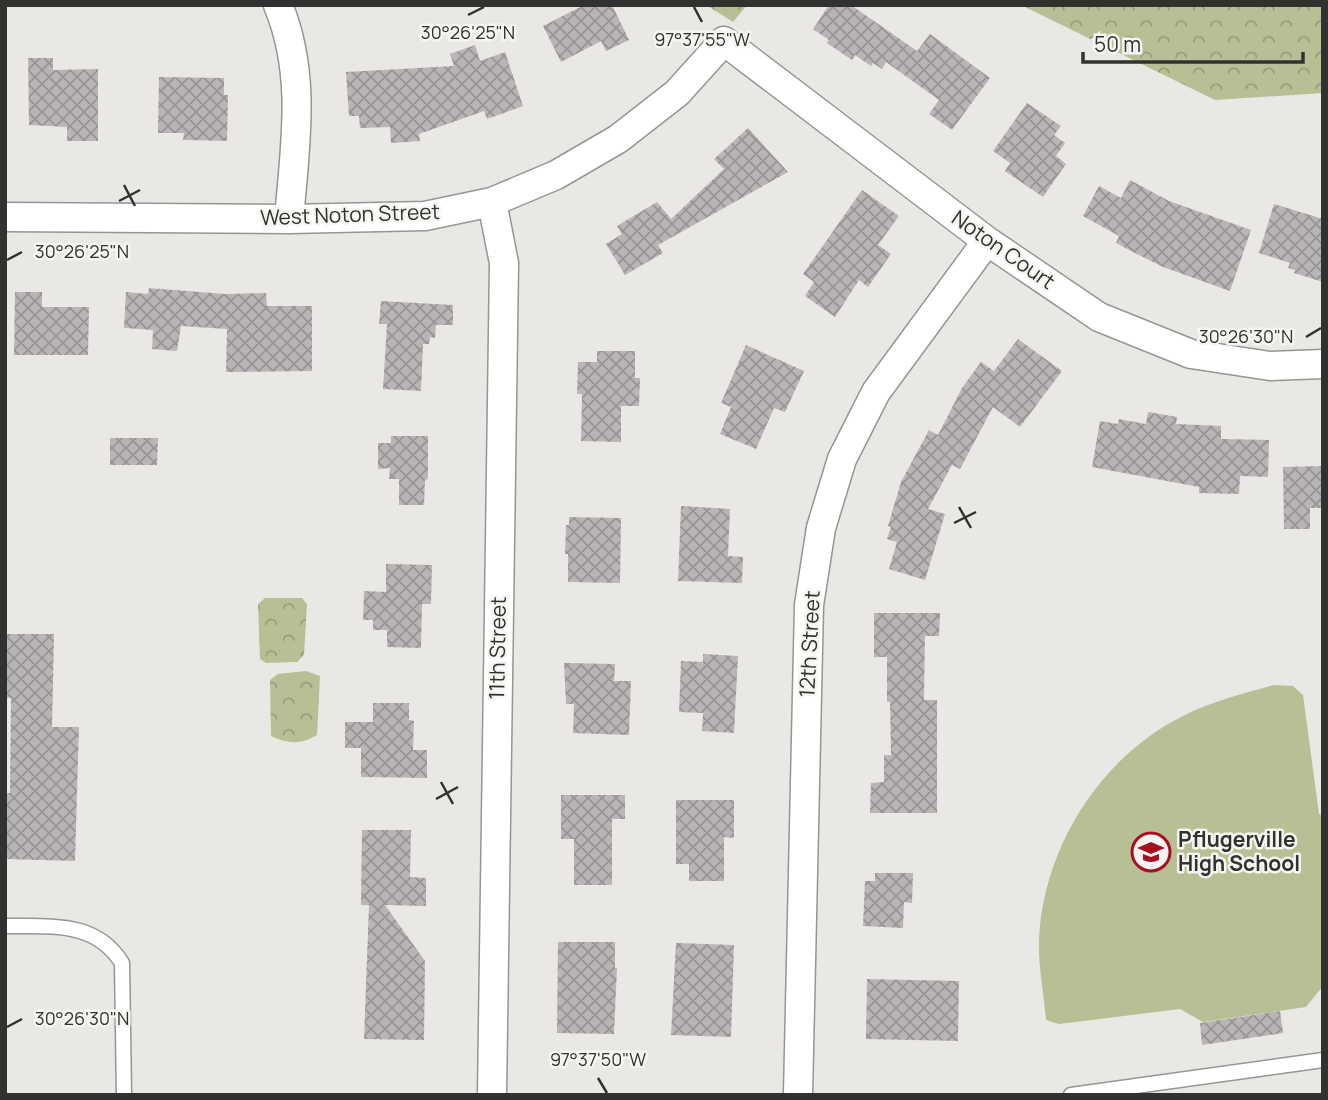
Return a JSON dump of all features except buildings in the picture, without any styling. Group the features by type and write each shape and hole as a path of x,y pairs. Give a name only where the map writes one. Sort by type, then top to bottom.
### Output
{"street":[{"path":"278,5 290,32 298,94 289,219"},
{"name":"West Noton Street","path":"5,217 289,219 425,216 492,202 556,175 618,139 677,93 724,41"},
{"name":"Noton Court","path":"724,41 986,241 1098,317 1191,354 1270,366 1323,364"},
{"name":"11th Street","path":"492,202 503,263 492,1095"},
{"name":"12th Street","path":"798,1095 809,605 821,528 842,458 876,392 986,241"}],"lane":[{"path":"5,926 71,928 95,936 113,949 122,963 124,1095"},
{"path":"1071,1095 1323,1060"}],"green space":[{"path":"706,5 747,5 733,22"},
{"path":"1021,5 1323,5 1323,93 1215,100"},
{"path":"265,598 302,598 307,604 304,655 297,662 266,663 260,659 258,604"},
{"path":"306,671 320,676 317,735 294,742 271,736 270,680 278,674"},
{"path":"1274,685 1293,686 1303,695 1319,814 1323,817 1323,986 1306,1007 1203,1022 1180,1009 1059,1024 1046,1020 1039,950 1043,906 1064,840 1081,809 1126,755 1153,734 1205,706"}],"place":[{"name":"Pflugerville High School","path":"1151,852"}]}
